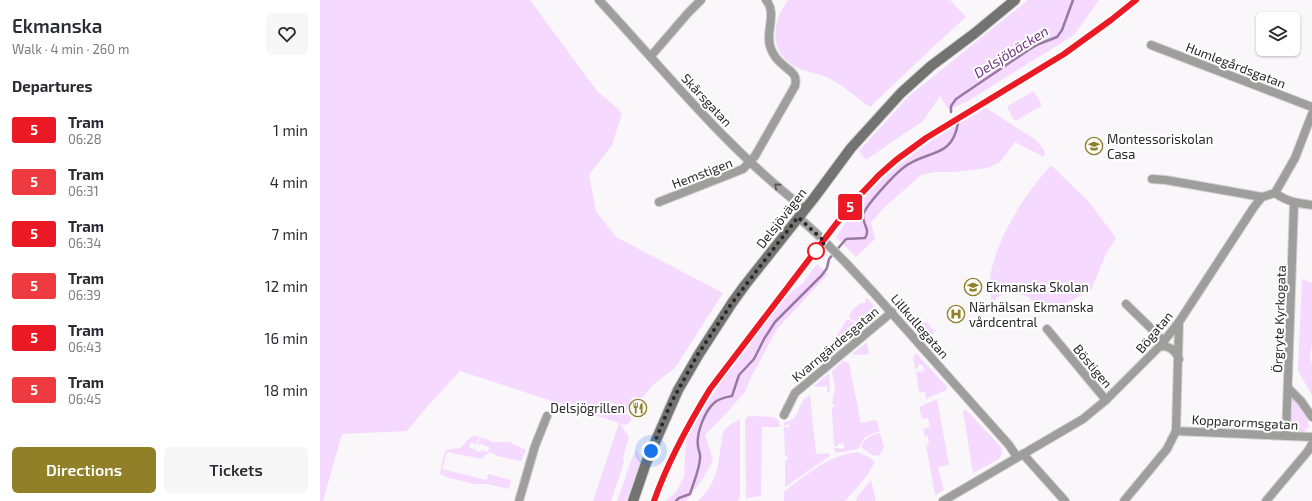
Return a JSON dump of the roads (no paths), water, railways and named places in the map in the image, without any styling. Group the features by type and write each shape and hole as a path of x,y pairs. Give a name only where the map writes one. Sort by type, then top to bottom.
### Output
{"street":[{"name":"Skårsgatan","path":"599,0 694,104 750,162 805,209"},
{"path":"651,56 701,0"},
{"path":"750,162 795,86 797,80 795,75 776,58 771,49 768,37 771,9 766,0"},
{"name":"Delsjövägen","path":"633,501 646,463 671,403 732,303 851,148 909,85 1015,0"},
{"name":"Humlegårdsgatan","path":"1151,44 1312,107"},
{"path":"1152,179 1166,180 1262,197 1275,193 1295,158 1312,114"},
{"name":"Hemstigen","path":"659,202 740,171 750,162"},
{"path":"1275,193 1294,203 1312,205"},
{"name":"Bögatan","path":"943,501 1083,419 1106,400 1162,344 1179,322 1262,197"},
{"name":"Örgryte Kyrkogata","path":"1286,436 1289,389 1294,203"},
{"name":"Lillkullegatan","path":"798,217 846,263 892,312 993,427 1065,501"},
{"path":"1126,304 1162,344 1176,352 1179,359"},
{"name":"Kvarngärdesgatan","path":"784,415 795,393 892,312"},
{"path":"1124,501 1167,449 1176,430 1179,322"},
{"name":"Böstigen","path":"1047,329 1106,400"},
{"path":"1289,389 1301,401 1312,417"},
{"path":"519,501 535,446 547,416"},
{"name":"Kopparormsgatan","path":"1176,430 1312,437"},
{"path":"1266,501 1308,451 1312,444"}],"waterway":[{"name":"Delsjöbäcken","path":"951,112 951,106 956,99 1030,49 1057,37 1062,30 1073,0"},
{"name":"Delsjöbäcken","path":"676,501 679,498 690,494 698,471 700,462 698,435 707,411 718,400 732,396 739,375 754,359 775,322 822,275 827,268 829,259 846,239 865,238 867,235 867,229 863,215 881,190 903,168 920,158 937,152 950,143 955,135 958,123"}],"tram line":[{"path":"654,501 679,444 710,389 836,224 879,175 926,138 1064,54 1136,0"},
{"name":"5","path":"654,501 665,471 685,431 710,389 836,224 879,175 896,160 926,138 1064,54 1136,0"}],"place":[{"name":"Montessoriskolan Casa","path":"1094,146"},
{"name":"Ekmanska Skolan","path":"973,287"},
{"name":"Närhälsan Ekmanska vårdcentral","path":"956,314"},
{"name":"Delsjögrillen","path":"638,408"}]}
